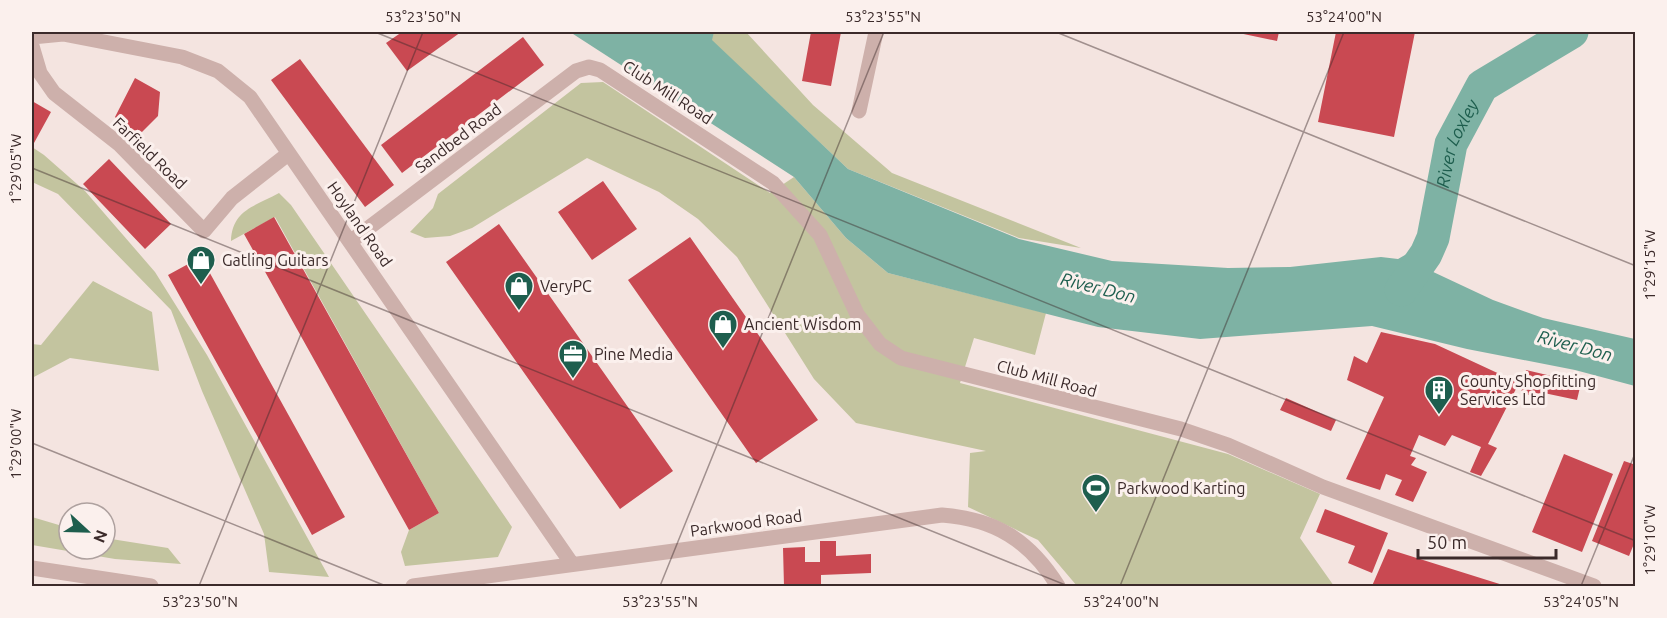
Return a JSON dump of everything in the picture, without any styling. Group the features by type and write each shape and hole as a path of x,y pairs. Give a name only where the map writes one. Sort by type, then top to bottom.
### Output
{"street":[{"path":"859,111 876,32"},
{"name":"Hoyland Road","path":"32,37 63,34 182,57 218,71 250,97 572,564"},
{"name":"Farfield Road","path":"32,46 40,73 54,93 119,144 204,231 232,198 288,154"},
{"name":"Sandbed Road","path":"350,242 576,71 589,67"},
{"name":"Club Mill Road","path":"589,67 600,70 773,183 820,235 857,314 880,344 901,358 1181,429 1228,445 1323,487 1594,586"},
{"name":"Parkwood Road","path":"413,586 942,515 972,518 1014,537 1048,572 1058,586"},
{"path":"32,568 151,586"}],"green space":[{"path":"714,32 746,32 813,105 892,173 1081,248 1019,238 848,169 711,40"},
{"path":"603,82 770,193 794,177 846,238 888,273 1046,313 1035,355 974,338 960,383 1228,454 1320,494 1300,538 1334,586 1077,586 1038,540 968,507 970,453 986,451 856,423 814,379 737,257 698,219 659,192 587,158 472,228 450,236 425,238 410,232 433,208 438,194 581,83"},
{"path":"32,147 85,191 155,272 207,355 329,577 269,572 264,534 202,391 171,310 58,194 32,182"},
{"path":"279,193 291,205 512,527 498,557 405,566 401,552 409,530 439,513 275,217 231,241 236,222 246,210"},
{"path":"93,281 152,312 159,371 70,358 32,378 32,344 41,345"},
{"path":"32,517 57,524 57,549 32,545"},
{"path":"117,540 168,548 181,564 117,559"}],"water":[{"name":"River Don","path":"570,32 714,32 712,40 848,169 1019,239 1112,261 1228,268 1290,267 1381,257 1398,259 1412,251 1434,257 1429,270 1493,300 1543,318 1635,339 1635,386 1575,370 1467,349 1372,326 1200,339 1098,327 888,273 846,238 794,177"}],"building":[{"path":"402,32 461,32 407,71 386,43"},
{"path":"811,32 841,32 831,86 802,81"},
{"path":"1234,32 1279,32 1277,41"},
{"path":"1336,32 1415,32 1394,137 1318,122"},
{"path":"523,37 544,65 402,173 381,145"},
{"path":"300,59 394,185 365,207 271,80"},
{"path":"135,78 160,92 158,116 136,138 115,117"},
{"path":"32,101 51,112 34,143 32,141"},
{"path":"109,159 171,224 145,249 83,184"},
{"path":"603,181 637,229 592,260 558,212"},
{"path":"274,217 439,513 409,530 244,234"},
{"path":"499,224 673,471 620,509 446,262"},
{"name":"Ancient Wisdom","path":"690,237 818,420 756,463 628,280"},
{"path":"201,257 345,517 312,535 168,275"},
{"name":"County Shopfitting Services Ltd","path":"1381,332 1435,344 1519,383 1488,444 1497,448 1481,476 1470,472 1481,447 1452,435 1445,446 1419,435 1410,456 1416,458 1411,465 1427,472 1413,502 1395,495 1402,480 1386,474 1380,490 1346,479 1384,397 1347,380 1354,356 1367,363"},
{"path":"1526,370 1581,383 1577,400 1544,393 1542,398 1521,393"},
{"path":"1286,398 1336,420 1331,431 1280,410"},
{"path":"1564,454 1613,474 1582,552 1532,532"},
{"path":"1624,461 1636,465 1636,539 1629,556 1592,541"},
{"path":"1325,509 1388,533 1372,573 1348,563 1355,546 1316,532"},
{"path":"820,541 836,541 836,556 871,554 871,573 821,575 821,586 784,586 783,548 805,547 805,562 820,562"},
{"path":"1388,549 1506,586 1372,586"}],"waterway":[{"name":"River Loxley","path":"1401,290 1426,254 1433,238 1451,144 1482,86 1572,32"}],"place":[{"name":"Gatling Guitars","path":"201,286"},
{"name":"VeryPC","path":"519,312"},
{"name":"Ancient Wisdom","path":"723,350"},
{"name":"Pine Media","path":"573,380"},
{"name":"County Shopfitting Services Ltd","path":"1439,416"},
{"name":"Parkwood Karting","path":"1096,514"}]}
